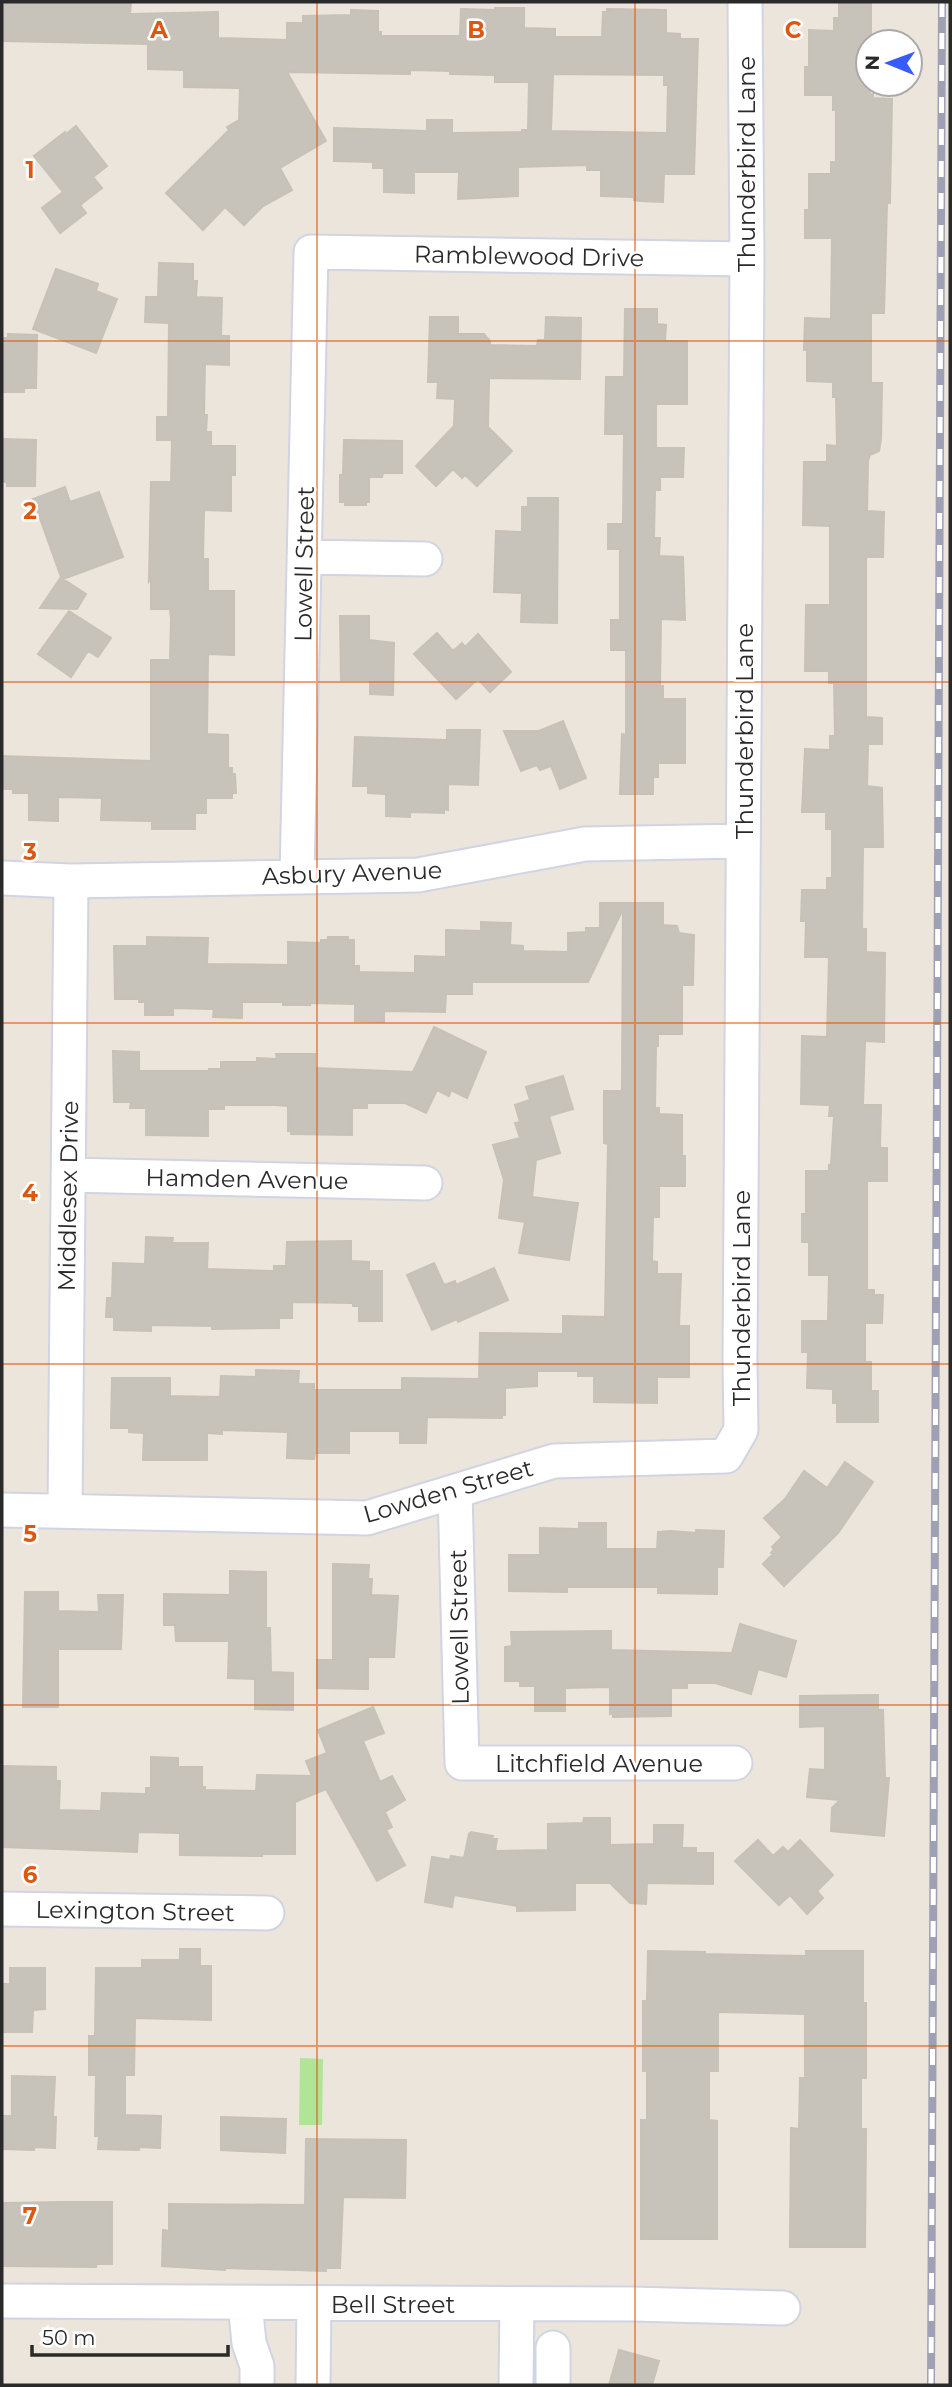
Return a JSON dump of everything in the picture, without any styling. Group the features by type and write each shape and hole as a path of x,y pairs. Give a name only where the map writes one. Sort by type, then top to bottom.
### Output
{"street":[{"name":"Thunderbird Lane","path":"726,1456 741,1430 747,259 745,2"},
{"name":"Ramblewood Drive","path":"311,252 747,259"},
{"name":"Lowell Street","path":"297,876 311,252"},
{"path":"304,557 425,559"},
{"name":"Asbury Avenue","path":"2,878 71,881 418,875 585,844 743,841"},
{"name":"Middlesex Drive","path":"65,1510 71,881"},
{"name":"Hamden Avenue","path":"68,1175 425,1183"},
{"name":"Lowden Street","path":"2,1510 367,1518 554,1461 726,1456"},
{"name":"Lowell Street","path":"455,1491 462,1763"},
{"name":"Litchfield Avenue","path":"462,1763 735,1763"},
{"name":"Lexington Street","path":"2,1909 267,1913"},
{"name":"Bell Street","path":"2,2301 783,2308"},
{"path":"245,2303 248,2343 257,2366 257,2385"},
{"path":"313,2385 314,2303"},
{"path":"516,2385 517,2304"},
{"path":"553,2348 553,2385"}],"green space":[{"path":"300,2058 323,2059 322,2125 299,2125"}],"building":[{"path":"2,2 131,2 130,14 218,12 218,38 287,40 287,23 303,23 303,16 351,15 351,10 378,11 378,32 381,32 381,36 460,36 461,9 524,8 524,28 555,29 555,37 602,37 603,12 607,12 607,9 666,10 666,33 680,34 680,39 698,39 694,174 664,174 663,202 634,200 634,197 601,196 601,170 587,170 587,165 518,167 518,196 458,199 459,172 414,172 414,193 384,192 384,168 373,168 373,162 334,161 334,128 427,131 427,120 452,120 452,133 522,132 528,130 529,82 495,82 495,75 450,74 450,71 410,70 410,74 287,72 326,141 280,168 292,190 263,206 244,225 225,207 203,230 166,193 229,130 227,127 239,120 240,88 184,87 184,70 148,69 148,44 2,41","holes":["553,74 664,75 664,85 668,85 667,133 551,131"]},
{"path":"839,2 871,2 871,28 854,28 854,98 892,99 884,313 871,313 871,383 882,383 881,439 879,451 870,455 868,461 867,511 884,512 883,557 866,557 866,717 882,718 882,744 868,744 867,786 882,788 883,847 863,847 862,929 866,929 866,952 885,953 884,1042 865,1041 863,1105 881,1105 880,1148 887,1148 887,1181 867,1181 867,1290 874,1290 874,1295 883,1295 882,1323 865,1323 865,1362 871,1362 871,1391 878,1391 878,1422 837,1422 837,1403 833,1403 833,1389 807,1388 808,1352 802,1352 802,1321 828,1321 829,1275 809,1275 809,1242 802,1242 802,1214 806,1214 806,1171 829,1171 831,1165 834,1116 829,1116 830,1105 801,1104 802,1036 827,1037 829,957 805,957 806,921 801,921 802,890 827,890 827,878 832,878 832,829 826,829 826,812 802,812 805,749 830,750 830,736 835,736 834,683 829,683 829,671 805,671 806,605 830,605 830,526 803,525 804,462 827,462 827,445 837,446 833,382 807,381 807,350 804,350 805,318 831,319 832,238 805,238 805,210 809,210 809,174 831,174 831,162 836,162 836,110 833,110 833,95 805,95 805,67 809,67 809,30 834,31 834,18 839,18"},
{"path":"76,126 107,166 93,177 102,188 80,205 86,213 60,233 42,208 63,192 34,156"},
{"path":"159,263 193,264 193,281 197,281 196,297 222,298 221,336 229,336 229,365 205,364 204,415 207,415 206,432 211,432 211,446 235,446 235,475 231,475 231,511 204,510 203,559 208,559 208,591 234,591 234,655 208,654 207,734 228,735 228,768 232,768 232,774 235,774 236,793 232,793 232,798 206,798 206,813 195,813 195,829 152,829 152,821 101,820 102,798 58,797 58,821 29,820 29,793 13,793 13,789 2,789 2,756 151,761 151,660 170,660 171,619 170,609 151,609 151,578 149,581 151,482 171,482 172,440 157,440 157,417 168,417 169,323 145,322 146,297 158,297"},
{"path":"56,269 98,284 96,291 117,299 96,353 33,329"},
{"path":"625,309 657,309 657,324 666,325 665,341 687,341 687,404 656,404 656,448 684,448 683,477 660,477 660,490 655,490 654,538 660,538 659,556 683,557 685,620 661,619 660,686 663,686 663,699 685,699 685,763 658,763 658,777 653,777 653,794 620,794 622,734 626,735 626,650 611,650 611,620 620,620 620,549 608,549 608,524 623,524 624,434 605,434 606,377 624,377"},
{"path":"430,317 458,317 458,334 484,334 490,345 537,346 538,340 545,340 546,317 581,318 580,379 489,378 488,427 512,451 477,486 465,475 462,478 453,469 436,486 416,466 454,426 455,399 437,398 438,382 428,382"},
{"path":"8,334 37,335 36,388 24,388 24,392 2,392 2,338 8,338"},
{"path":"2,439 36,440 35,486 7,486 7,482 2,482"},
{"path":"344,440 402,441 402,473 383,473 382,477 369,477 369,502 366,502 366,505 345,505 345,502 340,502"},
{"path":"65,487 70,502 99,492 123,557 63,579 86,594 77,609 40,608 61,577 33,499"},
{"path":"528,498 558,498 557,623 521,622 522,593 494,592 496,531 522,532 522,507 528,507"},
{"path":"69,611 111,638 98,657 88,651 71,677 38,654"},
{"path":"340,616 369,616 369,640 394,643 393,695 370,694 370,680 341,680"},
{"path":"437,633 453,651 462,643 465,647 478,634 511,672 490,692 478,679 456,699 414,654"},
{"path":"563,721 586,778 560,789 551,766 540,770 537,765 521,771 504,731 539,731"},
{"path":"447,730 480,730 478,785 448,784 448,810 444,809 444,813 410,812 410,817 386,816 386,794 368,793 368,786 353,786 355,737 447,740"},
{"path":"600,903 663,903 663,925 677,926 679,933 694,935 693,985 682,985 682,1034 658,1034 656,1046 655,1108 659,1108 659,1114 682,1115 685,1186 659,1186 659,1217 653,1217 652,1261 657,1262 657,1274 681,1274 679,1326 689,1326 689,1377 657,1377 657,1403 594,1402 594,1376 578,1376 578,1371 537,1371 537,1386 505,1388 505,1415 502,1415 502,1418 427,1417 426,1443 400,1443 400,1431 349,1431 349,1453 315,1453 314,1459 287,1458 288,1432 222,1430 222,1434 207,1433 207,1460 143,1460 144,1433 129,1432 129,1428 111,1428 112,1378 170,1378 170,1396 220,1397 221,1376 256,1377 256,1370 299,1371 298,1384 314,1384 314,1390 402,1390 402,1378 479,1379 480,1333 563,1334 563,1316 605,1317 608,1144 604,1143 604,1091 622,1091 623,909 588,982 472,982 472,994 446,994 445,1012 384,1011 384,1022 355,1021 355,1004 283,1005 283,1002 242,1002 242,1018 213,1017 214,1009 173,1008 173,1015 145,1015 145,1002 139,1002 139,999 115,999 114,946 147,946 147,937 208,938 207,964 288,965 288,942 321,943 321,940 328,940 328,937 348,937 348,940 354,940 354,966 359,966 359,972 415,973 415,956 446,957 446,930 481,931 481,922 511,923 510,945 523,946 523,951 568,952 568,933 586,932 586,928 600,928"},
{"path":"434,1027 486,1052 467,1098 451,1090 449,1096 437,1090 426,1113 405,1103 367,1103 367,1108 352,1108 352,1135 291,1134 291,1131 288,1131 288,1106 224,1105 224,1109 208,1109 208,1136 146,1135 146,1108 130,1108 131,1102 114,1102 113,1051 139,1052 139,1071 209,1071 221,1069 221,1062 257,1062 257,1058 277,1059 276,1054 315,1054 315,1068 413,1072"},
{"path":"563,1076 573,1109 549,1116 560,1153 536,1160 532,1197 578,1203 569,1260 519,1253 525,1222 499,1218 504,1180 493,1145 520,1138 515,1123 520,1122 515,1105 530,1100 526,1087"},
{"path":"146,1237 173,1238 172,1243 208,1243 207,1269 274,1271 274,1266 286,1266 287,1242 351,1241 351,1261 369,1262 369,1271 382,1271 382,1321 359,1321 359,1306 353,1306 353,1303 292,1302 292,1318 279,1318 279,1328 212,1329 212,1326 151,1325 151,1331 114,1330 114,1317 106,1317 107,1298 112,1298 113,1263 145,1264"},
{"path":"434,1263 444,1285 455,1281 456,1285 494,1268 508,1300 458,1322 457,1319 432,1330 407,1275"},
{"path":"845,1462 873,1482 838,1533 784,1586 763,1564 773,1554 772,1547 782,1537 764,1518 785,1499 804,1471 827,1488"},
{"path":"579,1523 606,1523 606,1549 657,1549 658,1532 724,1531 723,1567 717,1567 717,1594 658,1593 658,1587 567,1587 567,1592 509,1591 509,1555 540,1555 540,1528 579,1529"},
{"path":"333,1564 369,1565 371,1595 398,1596 394,1657 368,1657 368,1689 317,1688 317,1660 333,1660"},
{"path":"230,1571 266,1572 266,1628 270,1628 271,1672 293,1673 293,1710 255,1709 255,1679 228,1678 229,1641 176,1641 175,1625 164,1625 164,1594 230,1595"},
{"path":"25,1592 58,1592 58,1611 99,1612 98,1595 123,1595 121,1649 58,1649 58,1707 23,1707"},
{"path":"740,1624 796,1641 786,1677 758,1669 751,1694 715,1683 687,1683 687,1688 671,1688 671,1716 613,1717 613,1713 610,1714 610,1687 565,1688 565,1711 535,1711 535,1686 520,1686 520,1681 505,1681 505,1647 512,1646 511,1632 611,1631 611,1650 732,1653"},
{"path":"878,1695 878,1710 883,1710 885,1778 889,1778 884,1836 831,1831 832,1808 840,1800 807,1797 810,1769 825,1770 825,1726 800,1727 800,1696"},
{"path":"373,1707 384,1733 363,1741 380,1782 392,1776 405,1800 385,1812 392,1827 386,1830 405,1865 377,1881 326,1789 295,1802 295,1854 180,1855 180,1833 138,1832 137,1852 3,1847 2,1766 56,1767 56,1781 60,1781 59,1810 101,1811 102,1793 146,1794 146,1788 151,1788 151,1757 178,1758 178,1767 202,1767 202,1787 205,1787 205,1790 256,1791 257,1775 312,1776 306,1761 327,1753 318,1730"},
{"path":"584,1818 610,1818 610,1845 654,1844 654,1825 683,1825 682,1848 696,1848 696,1853 713,1853 713,1884 647,1883 646,1904 630,1903 610,1883 575,1883 575,1910 517,1911 517,1906 454,1895 452,1907 425,1902 432,1857 450,1860 451,1856 464,1858 471,1832 497,1839 495,1851 548,1850 548,1824 583,1823"},
{"path":"758,1840 773,1856 783,1847 788,1852 800,1840 833,1875 817,1891 823,1898 807,1914 790,1895 779,1905 735,1861"},
{"path":"180,1949 200,1949 200,1966 211,1966 211,2020 135,2018 134,2075 125,2075 125,2115 161,2116 160,2148 98,2149 99,2136 95,2136 96,2075 89,2075 89,2036 95,2036 96,1968 142,1968 142,1960 180,1960"},
{"path":"648,1951 806,1956 806,1951 863,1951 866,2078 861,2078 861,2129 866,2129 865,2247 790,2247 791,2128 799,2129 800,2078 805,2078 805,2014 718,2012 718,2071 709,2071 709,2120 717,2121 717,2239 641,2239 641,2120 647,2120 647,2071 643,2071 643,2001 647,2001"},
{"path":"10,1968 45,1968 45,2009 33,2010 32,2032 4,2032 4,1984 10,1984"},
{"path":"12,2076 55,2077 55,2148 2,2149 2,2116 12,2116"},
{"path":"221,2117 286,2119 285,2153 221,2150"},
{"path":"306,2139 406,2140 405,2198 343,2197 340,2268 326,2268 326,2271 225,2270 162,2266 163,2230 169,2231 169,2204 305,2205"},
{"path":"112,2202 112,2264 96,2264 96,2267 2,2264 2,2203"},
{"path":"619,2350 659,2361 652,2385 609,2385"}],"railway":[{"path":"931,2385 942,2"}]}
